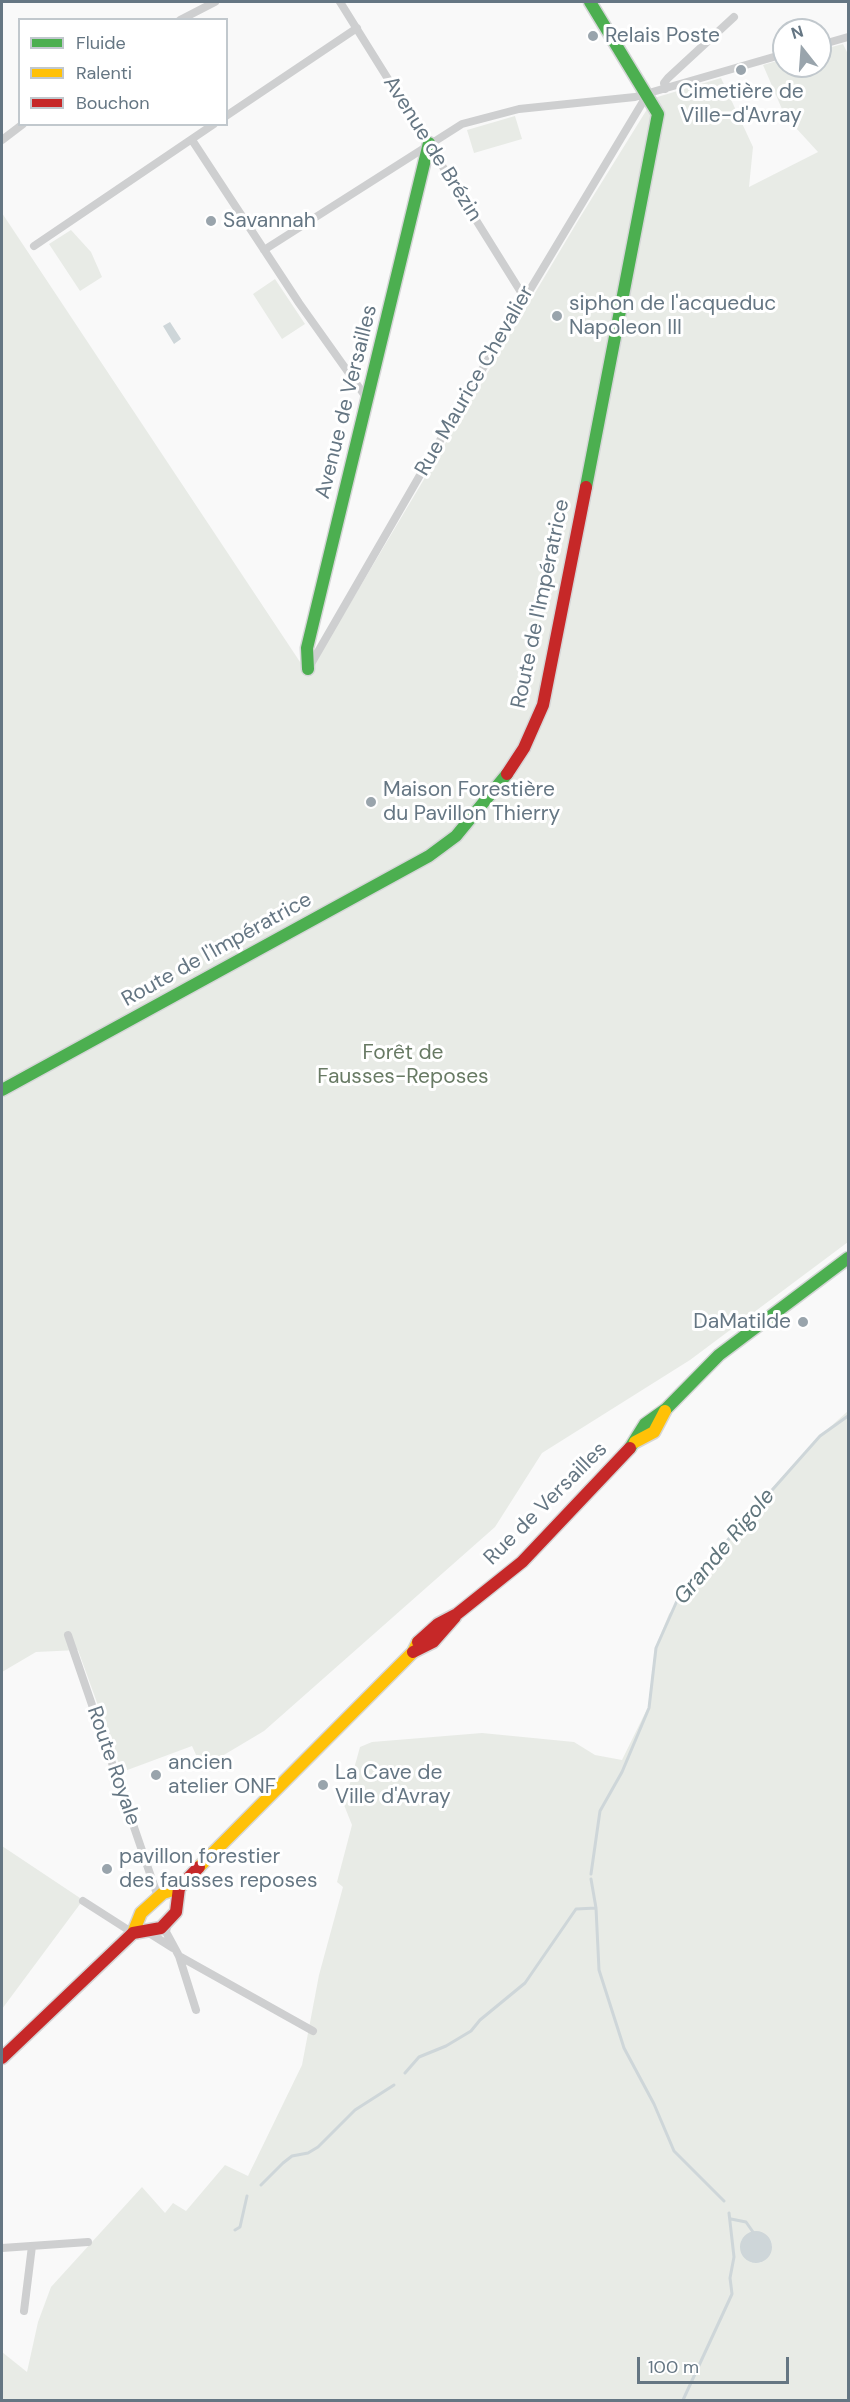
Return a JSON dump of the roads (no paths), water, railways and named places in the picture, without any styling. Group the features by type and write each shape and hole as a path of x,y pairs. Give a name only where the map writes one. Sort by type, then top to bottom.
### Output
{"street":[{"path":"184,18 215,2"},
{"name":"Avenue de Brézin","path":"340,2 524,297"},
{"path":"590,2 647,94"},
{"path":"665,88 664,83 668,78 734,17"},
{"path":"228,115 357,28"},
{"path":"832,42 849,37"},
{"path":"264,250 462,124 519,109 647,94 772,57"},
{"name":"Rue Maurice Chevalier","path":"308,669 524,297 647,94"},
{"name":"Route de l'Impératrice","path":"2,1090 429,856 456,836 502,783 524,748 543,705 658,114 647,94"},
{"path":"2,140 20,126"},
{"path":"34,246 211,126"},
{"path":"192,140 264,250 369,401"},
{"name":"Avenue de Versailles","path":"308,669 307,648 369,401 429,144"},
{"name":"Rue de Versailles","path":"179,1888 413,1652 425,1648 435,1640 457,1614 522,1562 634,1443 654,1432 666,1409 720,1355 849,1258"},
{"name":"Route Royale","path":"68,1635 158,1897"},
{"path":"2,2058 139,1932 161,1928 176,1912 179,1888 166,1891 136,1919 139,1932"},
{"path":"83,1901 139,1932 173,1947"},
{"path":"168,1921 166,1932 179,1956 196,2010"},
{"path":"179,1956 313,2031"},
{"path":"2,2248 88,2242"},
{"path":"24,2311 32,2246"}],"waterway":[{"name":"Grande Rigole","path":"591,1874 600,1811 622,1772 649,1708 656,1648 680,1594 820,1436 848,1416"},
{"name":"Grande Rigole","path":"591,1879 596,1908 599,1970 624,2048 654,2104 674,2151 724,2201"},
{"path":"405,2073 419,2057 446,2046 471,2031 480,2020 525,1983 576,1909 596,1908"},
{"path":"261,2185 292,2156 308,2153 318,2147 355,2110 394,2085"},
{"path":"235,2230 240,2227 247,2196"},
{"name":"Grande Rigole","path":"683,2400 732,2294 730,2278 734,2257 729,2213"},
{"path":"731,2219 746,2222 753,2232"}],"place":[{"name":"Relais Poste","path":"593,36"},
{"name":"Cimetière de Ville-d'Avray","path":"741,70"},
{"name":"Savannah","path":"211,221"},
{"name":"siphon de l'acqueduc Napoleon III","path":"557,316"},
{"name":"Maison Forestière du Pavillon Thierry","path":"371,802"},
{"name":"DaMatilde","path":"803,1322"},
{"name":"ancien atelier ONF","path":"156,1775"},
{"name":"La Cave de Ville d'Avray","path":"323,1785"},
{"name":"pavillon forestier des fausses reposes","path":"107,1869"}],"park label":[{"name":"Forêt de Fausses-Reposes","path":"403,1065"}]}
